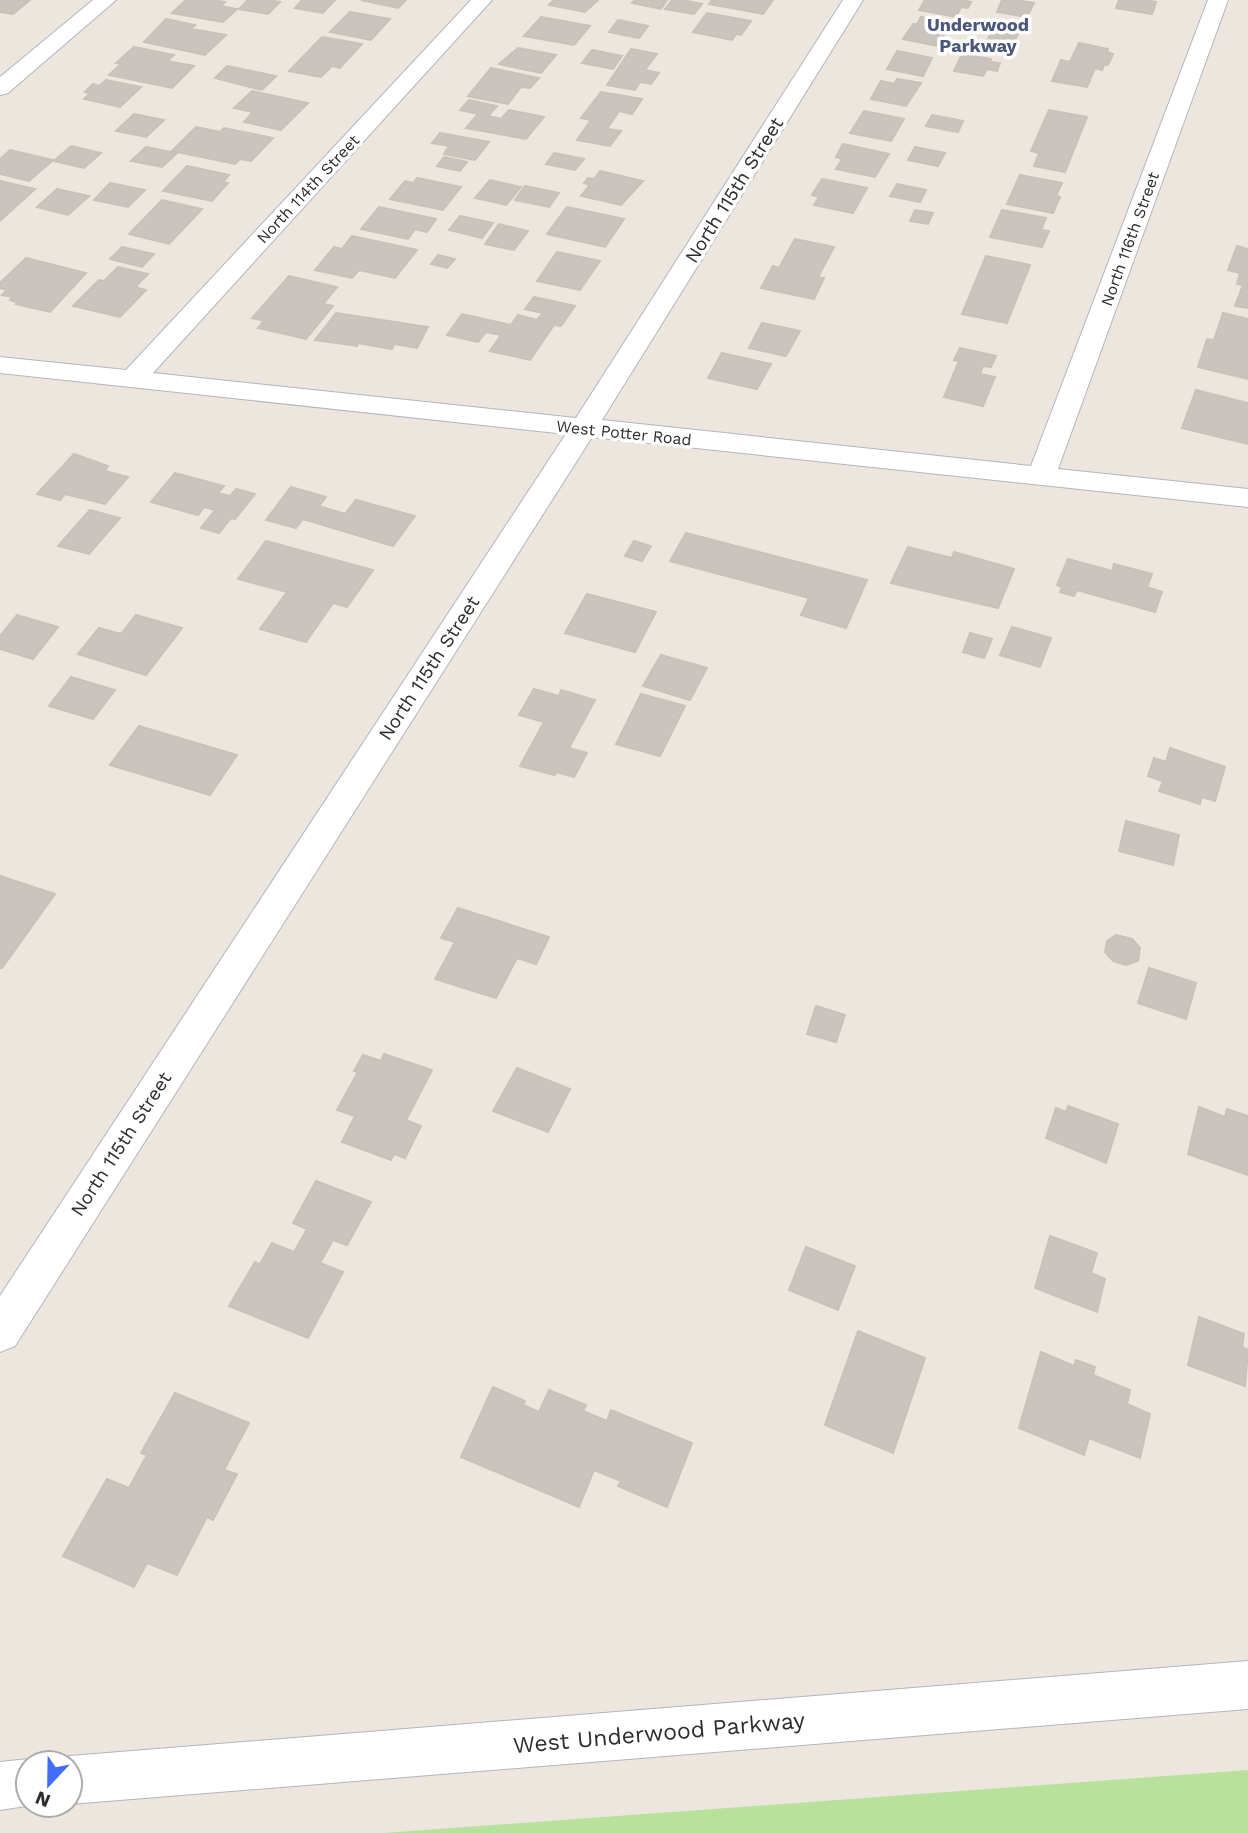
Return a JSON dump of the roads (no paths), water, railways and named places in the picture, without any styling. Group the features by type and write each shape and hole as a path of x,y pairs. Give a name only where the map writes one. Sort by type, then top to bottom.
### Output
{"street":[{"path":"0,88 106,0"},
{"name":"North 114th Street","path":"133,379 482,0"},
{"name":"North 115th Street","path":"0,1332 583,429 853,0"},
{"name":"North 116th Street","path":"1041,477 1218,0"},
{"name":"West Potter Road","path":"0,365 1248,498"},
{"name":"West Underwood Parkway","path":"84,1779 1248,1685"}],"district":[{"name":"Underwood Parkway","path":"978,34"}]}
